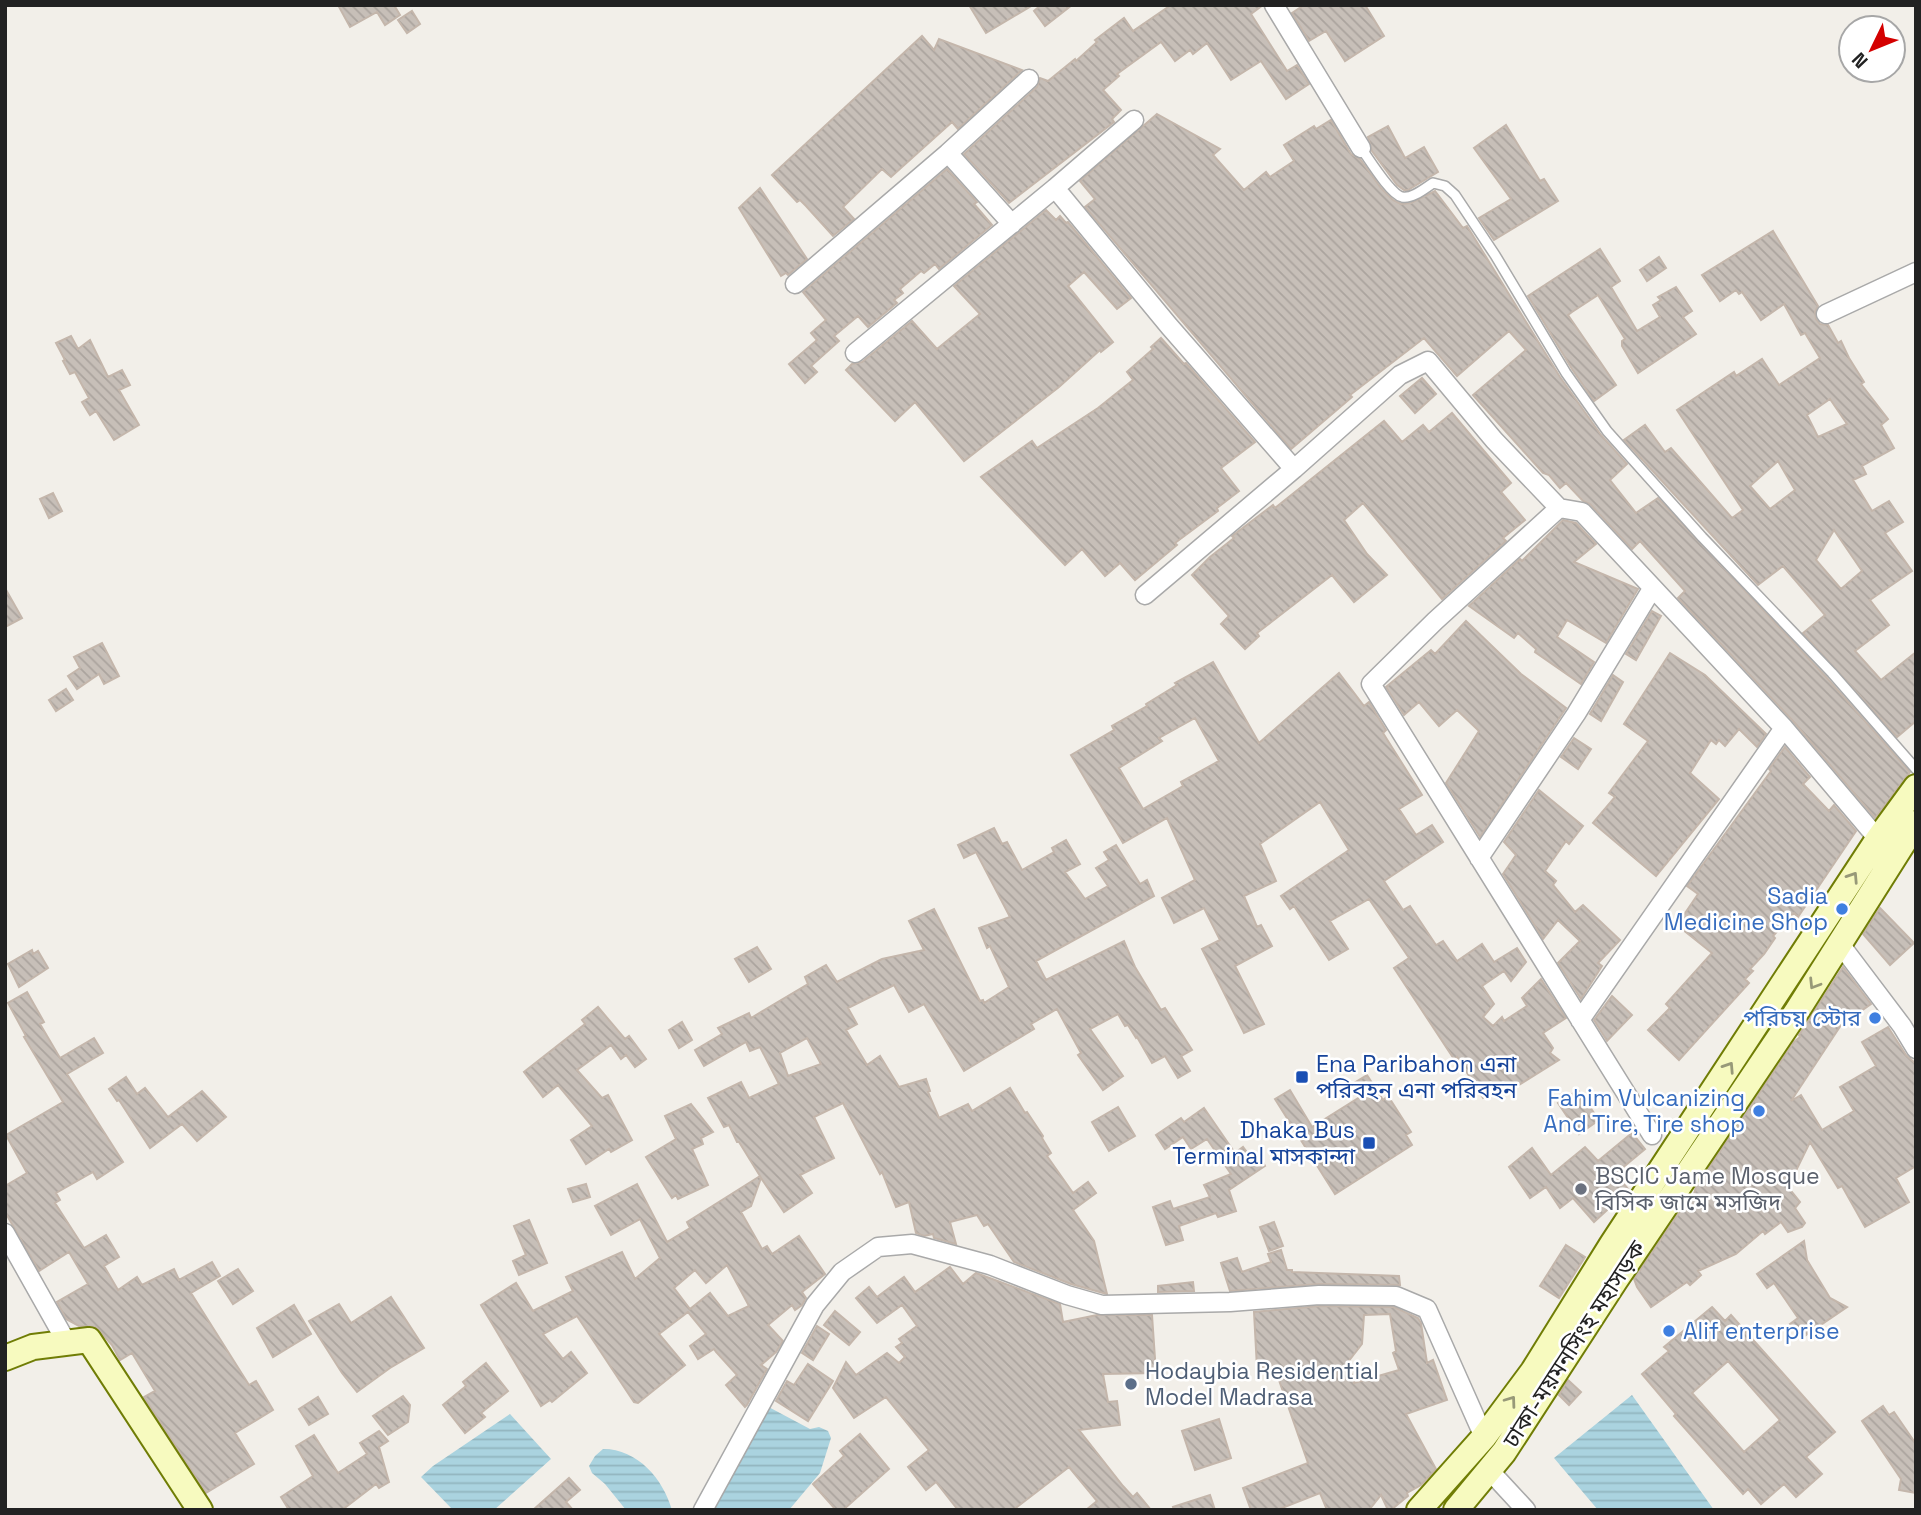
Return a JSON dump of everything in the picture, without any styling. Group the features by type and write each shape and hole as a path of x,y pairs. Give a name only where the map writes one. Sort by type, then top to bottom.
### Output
{"main road":[{"name":"ঢাকা-ময়মনসিংহ মহাসড়ক","path":"1419,1510 1484,1437 1533,1371 1612,1244 1878,839 1916,787"},
{"name":"ঢাকা-ময়মনসিংহ মহাসড়ক","path":"1456,1510 1504,1452 1840,944 1916,823"},
{"path":"5,1358 33,1347 89,1340 200,1510"}],"street":[{"path":"1274,5 1361,148"},
{"path":"795,284 948,153 1029,79"},
{"path":"855,354 1134,120"},
{"path":"948,153 1012,224"},
{"path":"1055,188 1294,469"},
{"path":"1826,314 1916,272"},
{"path":"1144,595 1294,469 1399,375 1428,361 1494,440 1559,508 1582,512 1784,729 1878,839"},
{"path":"1559,508 1434,621 1371,684 1652,1135"},
{"path":"1479,858 1576,714 1651,589"},
{"path":"1580,1020 1784,729"},
{"path":"1840,944 1902,1026 1916,1049"},
{"path":"5,1233 66,1343"},
{"path":"704,1510 815,1305 842,1272 878,1247 912,1244 990,1265 1102,1306 1230,1302 1319,1295 1396,1296 1427,1309 1484,1437"},
{"path":"1489,1471 1526,1510"}],"lane":[{"path":"1361,148 1394,193 1403,197 1415,195 1433,183 1446,186 1455,195 1495,255 1566,373 1607,431 1702,537 1832,673 1916,769"}],"water":[{"path":"1632,1395 1714,1510 1598,1510 1554,1458"},
{"path":"763,1404 810,1429 819,1427 828,1431 831,1438 820,1473 789,1510 708,1510"},
{"path":"510,1414 551,1459 494,1510 453,1510 421,1477"},
{"path":"603,1449 616,1450 638,1460 662,1487 672,1510 626,1510 605,1484 592,1473 589,1466"}],"building":[{"path":"338,5 394,5 400,15 385,25 377,12 350,27"},
{"path":"969,5 1033,5 986,33"},
{"path":"1041,5 1072,5 1045,26 1034,11"},
{"path":"1171,5 1263,5 1251,14 1287,71 1297,65 1309,84 1286,99 1261,61 1231,80 1207,43 1193,54 1190,50 1175,61 1161,42 1117,74 1119,76 1103,90 1121,110 1112,119 1114,122 1009,203 964,154 1037,87 1040,78 1048,81 1075,59 1076,61 1097,42 1095,40 1124,18 1133,31"},
{"path":"1304,5 1365,5 1384,36 1345,61 1326,31 1309,41 1292,13"},
{"path":"412,11 420,24 407,33 398,20"},
{"path":"922,36 934,50 939,39 1022,70 958,129 952,122 891,177 882,169 843,207 854,219 833,236 800,200 797,202 772,175"},
{"path":"1157,114 1220,149 1213,155 1244,190 1266,172 1270,177 1294,161 1284,145 1314,126 1316,129 1331,120 1351,154 1360,159 1393,200 1401,204 1411,203 1435,191 1463,228 1467,226 1560,377 1601,435 1627,464 1610,480 1636,513 1658,498 1827,678 1910,772 1875,818 1792,720 1678,598 1685,591 1640,541 1632,549 1590,504 1583,501 1566,483 1560,488 1549,475 1543,473 1473,395 1526,350 1509,331 1457,376 1424,338 1350,395 1352,397 1291,449 1085,207 1095,199 1080,181"},
{"path":"1506,125 1540,181 1544,179 1558,201 1494,240 1479,218 1511,199 1474,148"},
{"path":"1388,126 1405,158 1424,147 1438,172 1408,190 1397,185 1372,151 1368,137"},
{"path":"947,169 977,202 974,204 992,225 939,269 935,264 924,273 921,271 900,289 903,293 894,300 897,303 868,327 858,316 834,336 839,341 811,366 817,372 805,383 789,364 817,340 811,333 826,320 803,292"},
{"path":"760,188 807,259 788,275 786,273 781,276 739,208"},
{"path":"1046,210 1056,220 1060,216 1068,222 1131,298 1117,309 1084,272 1068,286 1113,342 964,461 915,402 895,421 846,370 852,364 862,362 912,321 937,349 980,314 954,286"},
{"path":"1773,231 1818,306 1816,319 1820,324 1828,325 1838,343 1841,341 1864,382 1861,384 1888,419 1881,425 1894,448 1862,466 1866,474 1853,480 1872,511 1889,501 1903,522 1885,533 1912,571 1870,600 1889,625 1855,651 1881,680 1916,652 1916,721 1897,737 1803,633 1825,615 1783,566 1758,585 1624,440 1645,425 1665,452 1671,448 1732,518 1743,510 1677,410 1734,372 1736,376 1762,359 1779,385 1820,358 1805,333 1801,335 1784,304 1761,320 1742,292 1739,294 1736,290 1720,301 1702,275","holes":["1830,399 1847,424 1818,437 1807,415","1778,461 1795,490 1770,509 1750,486","1834,530 1862,571 1841,589 1816,560"]},
{"path":"1600,249 1620,281 1611,287 1637,331 1660,317 1653,305 1661,300 1658,297 1676,287 1692,311 1683,317 1696,334 1638,373 1622,346 1625,339 1598,295 1572,312 1568,315 1616,385 1594,401 1528,296"},
{"path":"1659,257 1666,268 1647,281 1640,270"},
{"path":"71,336 78,349 90,340 108,377 122,370 130,385 119,390 139,425 114,440 96,411 90,415 82,402 89,398 75,372 70,374 63,361 65,360 56,343"},
{"path":"1161,338 1255,442 1221,468 1239,491 1217,508 1218,511 1175,543 1177,545 1135,580 1120,563 1105,576 1082,549 1065,565 981,477 1032,441 1037,448 1098,408 1133,380 1127,372 1153,349 1151,347"},
{"path":"1422,378 1436,394 1415,413 1400,396"},
{"path":"1452,413 1511,483 1501,492 1525,520 1503,538 1506,541 1442,599 1363,503 1344,520 1367,554 1387,575 1354,602 1332,575 1257,633 1259,636 1245,649 1221,624 1229,616 1192,575 1234,538 1232,536 1273,505 1275,508 1384,421 1402,442 1423,425 1429,432"},
{"path":"53,493 62,511 49,518 40,499"},
{"path":"1563,520 1576,523 1596,544 1574,562 1638,589 1606,643 1567,620 1557,637 1594,662 1581,684 1535,652 1536,649 1518,633 1514,638 1469,606 1520,559 1522,561"},
{"path":"5,588 22,618 5,627"},
{"path":"1652,611 1661,616 1636,660 1626,654"},
{"path":"1466,621 1521,674 1566,708 1480,837 1446,783 1479,731 1457,710 1439,726 1419,702 1404,715 1386,687 1431,650 1435,654"},
{"path":"102,643 119,676 104,684 99,674 77,689 68,676 80,668 74,657"},
{"path":"1670,653 1705,675 1766,734 1757,747 1739,729 1725,746 1719,740 1716,744 1711,740 1690,773 1719,799 1656,876 1593,823 1615,797 1609,793 1648,741 1624,724"},
{"path":"1213,662 1259,743 1339,673 1364,706 1369,702 1386,730 1383,733 1422,795 1399,809 1416,835 1432,825 1443,842 1384,881 1403,910 1410,906 1436,945 1443,941 1457,961 1482,944 1494,962 1517,948 1526,962 1511,981 1504,971 1482,986 1494,1004 1483,1017 1493,1026 1502,1017 1504,1021 1527,1006 1522,998 1541,979 1566,1018 1543,1033 1553,1048 1550,1053 1559,1060 1506,1093 1501,1087 1483,1098 1394,968 1409,958 1369,899 1330,921 1348,949 1329,960 1294,906 1290,909 1281,896 1349,850 1320,802 1260,844 1276,881 1244,896 1257,927 1261,925 1272,946 1235,966 1264,1024 1244,1033 1202,949 1220,940 1204,908 1174,923 1162,898 1195,880 1167,818 1123,843 1071,755 1114,730 1112,726 1147,706 1146,704 1177,685 1175,683","holes":["1195,718 1219,761 1181,782 1183,786 1143,809 1119,768 1162,741 1159,738"]},
{"path":"1613,675 1623,682 1601,721 1590,714"},
{"path":"66,689 73,700 56,711 49,700"},
{"path":"1574,738 1591,749 1578,769 1561,757"},
{"path":"1785,747 1810,777 1803,784 1829,811 1834,805 1856,831 1798,917 1794,913 1773,936 1775,938 1764,954 1750,969 1753,971 1745,979 1749,983 1679,1060 1648,1030 1670,1008 1666,1004 1712,953 1677,925 1698,894 1687,886 1771,771 1769,769"},
{"path":"1539,790 1583,826 1569,844 1566,841 1545,871 1556,881 1553,885 1575,912 1583,905 1620,940 1598,963 1602,966 1581,999 1558,963 1580,941 1558,920 1543,939 1503,874 1516,855 1504,842"},
{"path":"994,828 1002,844 1007,842 1022,870 1054,852 1052,848 1066,840 1080,864 1065,872 1085,899 1108,886 1096,868 1109,860 1104,852 1116,845 1140,884 1147,880 1154,896 1036,961 1046,980 1124,941 1135,967 1161,1010 1165,1008 1192,1050 1181,1056 1190,1071 1178,1078 1165,1056 1152,1063 1137,1037 1128,1025 1125,1026 1118,1014 1090,1029 1123,1076 1103,1090 1078,1055 1081,1053 1057,1009 1031,1024 1034,1029 964,1071 924,1004 909,1012 894,985 848,1008 857,1024 846,1030 867,1065 880,1056 899,1087 926,1079 930,1091 928,1092 939,1118 968,1104 972,1111 1010,1088 1043,1136 1051,1153 1047,1156 1073,1193 1088,1182 1096,1193 1073,1210 1094,1241 1107,1294 1071,1284 1014,1262 988,1224 984,1226 977,1215 950,1222 956,1244 934,1238 933,1234 924,1236 916,1233 909,1202 896,1207 882,1172 880,1174 843,1103 814,1117 834,1158 800,1175 812,1193 784,1212 761,1178 751,1206 741,1212 762,1249 767,1246 772,1254 799,1236 825,1274 802,1292 806,1298 802,1305 795,1310 792,1305 768,1325 783,1341 776,1352 761,1365 767,1369 747,1405 745,1407 726,1385 737,1375 714,1349 698,1359 690,1346 706,1334 688,1312 659,1334 685,1365 638,1403 634,1402 577,1316 543,1334 563,1359 571,1352 587,1373 552,1402 550,1400 541,1406 481,1305 516,1283 533,1311 573,1291 566,1277 622,1252 635,1279 660,1258 640,1219 611,1235 595,1206 637,1184 667,1242 690,1228 687,1222 760,1176 729,1125 724,1127 708,1098 741,1082 749,1098 779,1084 760,1047 750,1051 746,1042 704,1066 695,1050 722,1034 718,1028 749,1013 751,1018 808,984 805,977 826,965 837,982 882,959 924,950 909,921 934,909 980,1001 983,1000 984,1003 1009,987 979,928 1010,917 976,852 964,858 958,845","holes":["807,1038 821,1064 788,1076 780,1053","727,1265 749,1306 728,1316 710,1293 690,1309 674,1288 695,1270 706,1283"]},
{"path":"1880,908 1914,943 1890,965 1863,934"},
{"path":"757,947 771,969 749,982 735,959"},
{"path":"32,950 33,954 38,951 48,968 19,987 8,964"},
{"path":"1843,967 1871,1004 1857,1014 1851,1023 1847,1016 1791,1101 1801,1095 1822,1130 1854,1111 1840,1087 1876,1066 1862,1042 1888,1027 1906,1055 1916,1064 1916,1166 1896,1178 1909,1202 1865,1227 1842,1186 1838,1188 1810,1142 1788,1187 1800,1202 1795,1208 1805,1223 1802,1227 1788,1232 1781,1222 1765,1234 1763,1231 1736,1254 1698,1271 1701,1275 1690,1285 1687,1282 1651,1307 1634,1279 1683,1207 1693,1198 1696,1187 1800,1037"},
{"path":"27,992 44,1022 40,1024 60,1058 94,1038 103,1053 67,1074 123,1162 97,1179 93,1172 56,1193 60,1200 55,1203 84,1248 106,1235 119,1257 104,1266 118,1290 137,1277 142,1285 174,1269 179,1280 212,1262 220,1276 191,1293 249,1385 256,1381 273,1410 235,1433 254,1464 206,1493 144,1397 155,1391 132,1353 120,1360 112,1345 96,1327 79,1326 66,1319 57,1302 88,1284 69,1252 39,1271 5,1212 5,1186 27,1173 6,1135 63,1102 24,1037 26,1036 8,1003"},
{"path":"1612,996 1632,1015 1607,1041 1594,1020"},
{"path":"598,1007 625,1039 629,1036 646,1059 635,1067 626,1055 621,1059 611,1045 577,1070 602,1098 608,1095 632,1140 611,1152 609,1149 586,1164 571,1140 592,1126 558,1085 543,1097 524,1072 585,1024 582,1020"},
{"path":"682,1022 692,1040 679,1048 669,1030"},
{"path":"1367,1075 1383,1100 1388,1096 1411,1132 1406,1135 1412,1145 1335,1194 1275,1099 1290,1090 1312,1127 1363,1095 1354,1083"},
{"path":"126,1077 137,1094 145,1088 168,1117 202,1091 226,1117 197,1141 182,1124 150,1148 109,1089"},
{"path":"1578,1090 1599,1120 1579,1134 1558,1103"},
{"path":"691,1104 713,1132 701,1138 703,1144 692,1149 708,1185 678,1199 676,1195 672,1198 646,1157 676,1139 665,1116"},
{"path":"1118,1107 1135,1136 1109,1151 1092,1122"},
{"path":"1204,1108 1235,1153 1243,1147 1255,1163 1262,1160 1265,1166 1229,1190 1236,1211 1218,1217 1216,1213 1179,1226 1183,1240 1166,1245 1153,1207 1170,1201 1173,1209 1210,1197 1204,1185 1231,1174 1207,1139 1191,1149 1183,1137 1165,1149 1156,1135 1181,1118 1184,1122"},
{"path":"1632,1133 1645,1149 1615,1174 1629,1190 1594,1222 1573,1198 1560,1208 1546,1187 1530,1198 1509,1167 1532,1148 1551,1175 1585,1147 1598,1161"},
{"path":"586,1184 590,1197 573,1202 568,1189"},
{"path":"529,1220 547,1263 519,1275 513,1261 526,1255 514,1226"},
{"path":"1274,1222 1283,1246 1269,1251 1260,1227"},
{"path":"1804,1241 1807,1260 1830,1298 1847,1307 1800,1339 1790,1324 1798,1318 1774,1283 1767,1288 1757,1274"},
{"path":"1566,1245 1585,1257 1559,1298 1540,1286"},
{"path":"1281,1250 1287,1270 1292,1272 1399,1276 1400,1285 1319,1284 1230,1291 1221,1263 1237,1258 1242,1272 1271,1262 1268,1254"},
{"path":"950,1267 963,1284 976,1273 1060,1304 1063,1322 1097,1315 1152,1315 1156,1373 1103,1374 1108,1402 1117,1401 1120,1425 1079,1430 1123,1486 1133,1497 1137,1493 1151,1510 1086,1510 1097,1501 1069,1467 1013,1510 958,1510 936,1482 926,1490 908,1467 929,1450 886,1397 854,1418 833,1388 846,1362 856,1375 887,1353 899,1363 905,1357 896,1347 902,1343 899,1339 917,1326 902,1305 877,1323 856,1298 869,1287 877,1297 904,1277 915,1292"},
{"path":"238,1269 253,1291 233,1304 218,1281"},
{"path":"1193,1282 1194,1291 1158,1292 1158,1286"},
{"path":"391,1297 424,1348 357,1392 309,1321 339,1304 351,1323"},
{"path":"294,1305 311,1334 273,1357 257,1328"},
{"path":"1319,1306 1394,1307 1418,1318 1427,1363 1433,1360 1447,1400 1406,1414 1436,1469 1391,1510 1388,1510 1381,1495 1369,1510 1327,1510 1320,1493 1277,1510 1251,1510 1243,1488 1308,1463 1274,1366 1257,1368 1254,1312","holes":["1390,1314 1396,1351 1393,1353 1399,1370 1354,1383 1348,1362 1362,1344 1364,1315"]},
{"path":"1712,1307 1725,1321 1731,1315 1835,1432 1806,1457 1822,1474 1796,1497 1784,1484 1761,1504 1748,1489 1743,1494 1674,1416 1676,1414 1642,1374 1669,1351 1664,1347","holes":["1728,1361 1780,1420 1744,1452 1692,1393"]},
{"path":"835,1311 860,1332 849,1345 824,1325"},
{"path":"817,1326 829,1334 813,1360 802,1353"},
{"path":"486,1363 508,1391 481,1413 485,1417 465,1433 443,1405 466,1386 463,1382"},
{"path":"808,1364 833,1381 808,1421 776,1401 787,1381 794,1385"},
{"path":"1568,1380 1581,1392 1569,1405 1559,1395"},
{"path":"403,1396 410,1405 408,1422 388,1435 373,1416"},
{"path":"318,1397 328,1414 309,1425 299,1409"},
{"path":"1883,1406 1889,1415 1894,1412 1916,1444 1916,1493 1899,1490 1901,1479 1862,1421"},
{"path":"1219,1419 1231,1458 1195,1470 1182,1431"},
{"path":"379,1431 388,1441 379,1447 389,1482 379,1488 376,1484 342,1510 289,1510 281,1497 313,1476 296,1446 314,1435 338,1473 367,1454 360,1443"},
{"path":"860,1434 889,1469 843,1510 836,1510 813,1484 844,1456 840,1451"},
{"path":"569,1478 580,1490 566,1502 573,1510 533,1510"},
{"path":"1210,1495 1215,1510 1174,1510 1173,1507"}],"place":[{"name":"Sadia Medicine Shop","path":"1842,909"},
{"name":"পরিচয় স্টোর","path":"1875,1018"},
{"name":"Ena Paribahon এনা পরিবহন এনা পরিবহন","path":"1302,1077"},
{"name":"Fahim Vulcanizing And Tire, Tire shop","path":"1759,1111"},
{"name":"Dhaka Bus Terminal মাসকান্দা","path":"1369,1143"},
{"name":"BSCIC Jame Mosque বিসিক জামে মসজিদ","path":"1581,1189"},
{"name":"Alif enterprise","path":"1669,1331"},
{"name":"Hodaybia Residential Model Madrasa","path":"1131,1384"}]}
